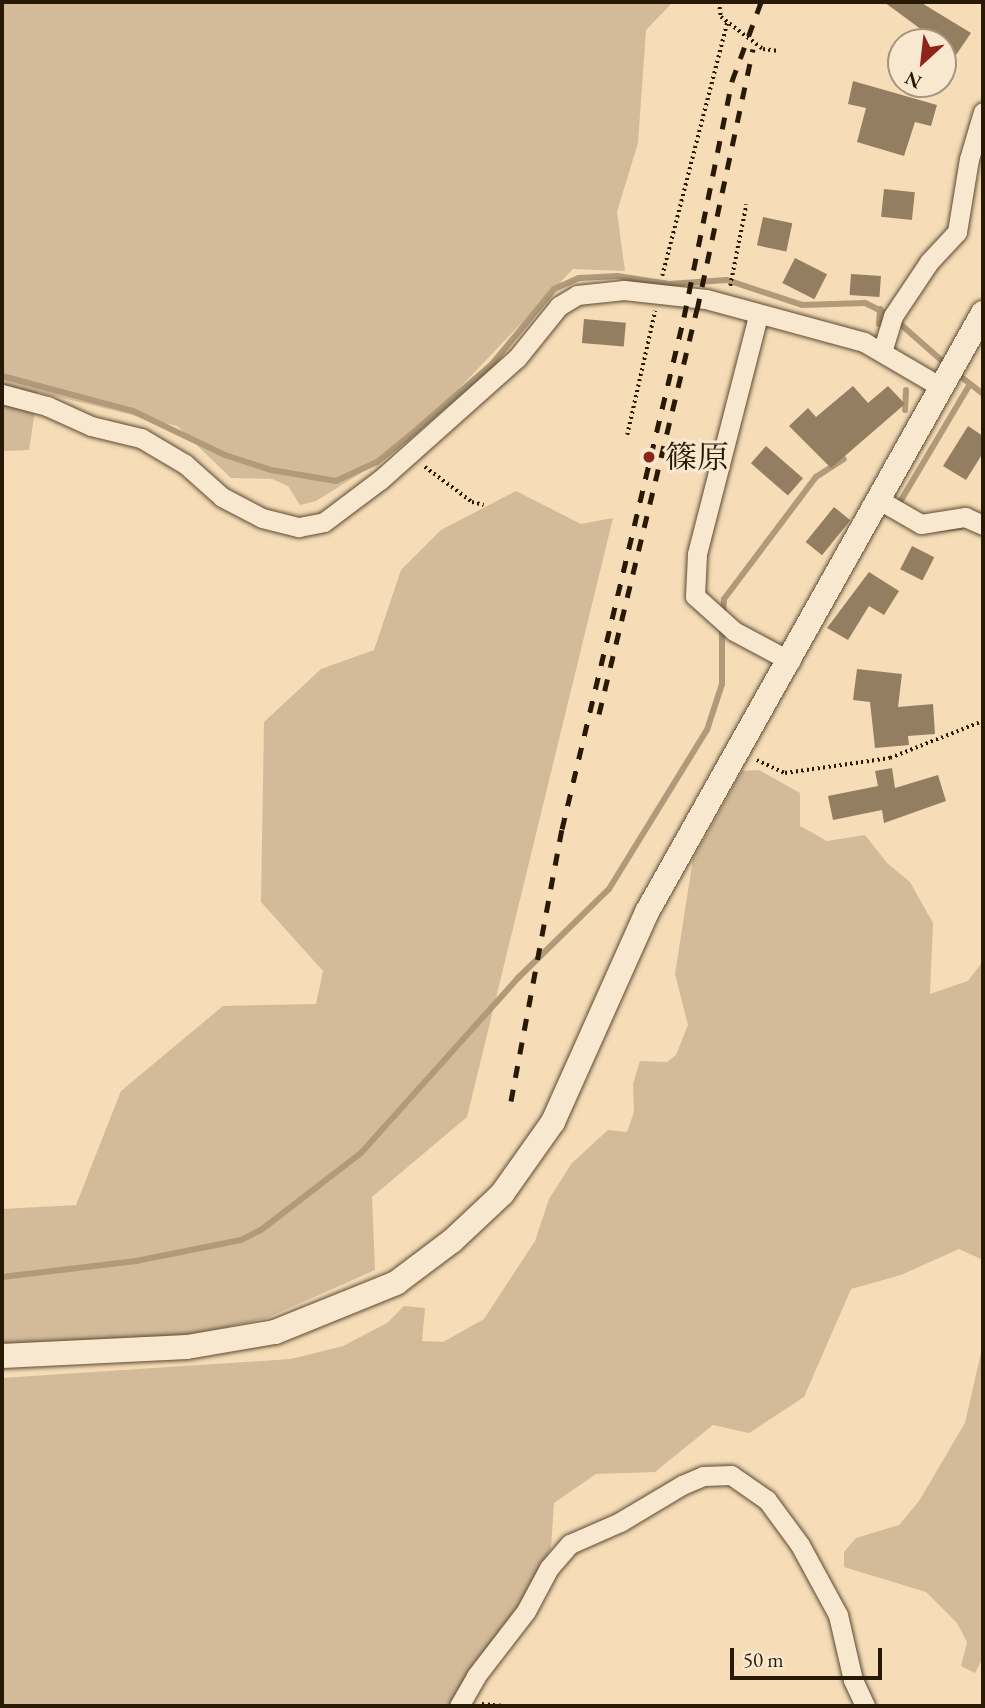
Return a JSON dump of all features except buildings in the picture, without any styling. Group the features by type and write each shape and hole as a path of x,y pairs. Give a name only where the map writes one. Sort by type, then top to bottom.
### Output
{"street":[{"path":"882,352 893,316 929,262 957,232 969,159 983,112"},
{"path":"2,394 47,406 91,426 141,438 186,464 222,497 262,518 299,527 324,522 407,458 517,358 559,306 577,295 602,291 657,297 679,294 864,342 941,387"},
{"path":"2,1356 187,1347 275,1332 396,1283 452,1241 502,1194 553,1122 647,912 881,501 983,313"},
{"path":"758,316 697,554 695,596 734,631 790,662"},
{"path":"881,501 921,524 965,517 983,524"},
{"path":"459,1706 476,1676 526,1611 549,1568 570,1545 620,1522 682,1485 704,1476 731,1475 767,1500 800,1545 838,1615 853,1680 865,1706"}],"path":[{"path":"719,2 721,17 727,22 763,49 779,51"},
{"path":"627,435 657,297 727,22"},
{"path":"721,305 730,287 746,205"},
{"path":"407,458 472,502 484,505"},
{"path":"740,750 772,769 799,773 914,752 983,721"}],"shaded area":[{"path":"2,2 673,2 646,30 638,143 617,212 625,271 573,269 451,397 361,473 316,501 300,505 288,486 272,479 231,478 177,426 38,392 29,450 2,451"},
{"path":"516,491 581,524 613,518 467,1117 372,1197 375,1270 267,1318 180,1337 2,1343 2,1209 76,1205 121,1091 223,1006 316,1004 323,971 261,902 264,722 321,669 374,650 401,570 441,530"},
{"path":"759,770 800,793 800,826 827,841 865,835 887,863 910,882 933,923 930,994 968,981 983,961 983,1260 959,1249 901,1275 851,1289 804,1397 749,1433 713,1425 655,1472 596,1474 554,1503 551,1548 508,1625 448,1706 2,1706 2,1378 291,1359 343,1346 387,1323 404,1306 425,1308 422,1341 443,1342 484,1319 535,1241 549,1199 572,1163 608,1130 627,1132 634,1112 633,1084 640,1061 667,1062 676,1055 688,1025 675,974 693,859 742,771"},
{"path":"983,1344 983,1657 975,1673 961,1666 967,1642 957,1623 926,1592 844,1567 844,1552 856,1538 899,1525 919,1501 965,1423"}],"waterway":[{"path":"2,376 133,411 225,455 271,470 336,481 377,462 408,437 492,364 554,289 579,278 617,276 669,284 727,280 802,305 865,303 890,315 947,365"},
{"path":"879,324 880,309"},
{"path":"955,372 983,394"},
{"path":"897,507 970,384"},
{"path":"905,410 906,390"},
{"path":"723,614 724,599 816,477 844,459"},
{"path":"920,531 961,527"},
{"path":"2,1277 136,1261 241,1240 261,1230 361,1153 518,978 609,889 707,730 722,684 722,625"}],"railway":[{"path":"511,1101 562,829 684,317 732,81 761,2"},
{"path":"599,714 697,310 753,49"}],"place":[{"name":"篠原","path":"649,457"}]}
